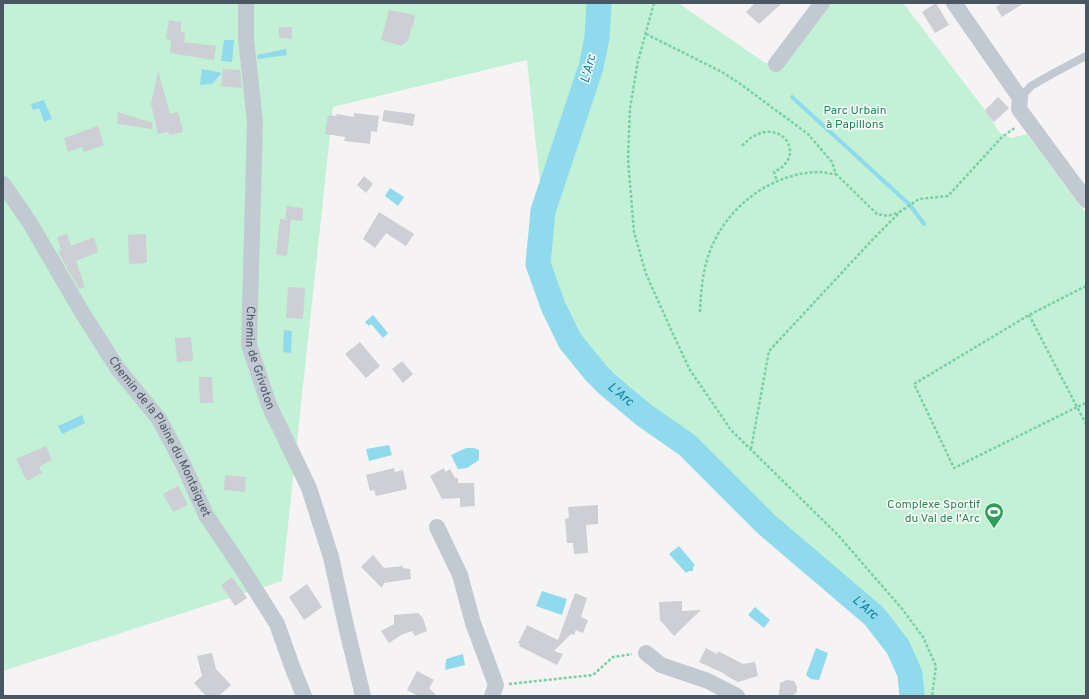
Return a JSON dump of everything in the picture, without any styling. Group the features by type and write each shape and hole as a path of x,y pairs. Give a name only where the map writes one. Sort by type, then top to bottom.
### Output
{"street":[{"name":"Chemin de Grivoton","path":"246,3 246,39 255,122 249,344 268,405 309,488 331,557 363,696"},
{"path":"776,64 822,3"},
{"path":"954,3 1020,98 1019,109 1026,120 1086,200"},
{"name":"Chemin de la Plaine du Montaiguet","path":"3,184 30,223 83,314 118,369 159,419 206,516 244,570 277,624 304,696"},
{"path":"437,527 460,575 494,691"},
{"path":"646,652 661,665 708,681 736,696"}],"lane":[{"path":"1020,98 1031,86 1086,56"}],"path":[{"path":"654,3 638,61 630,108 628,160 634,232 646,274 690,370 731,430 838,535 903,610 923,637 936,666 932,696"},
{"path":"646,34 722,72 808,134 832,162 836,174 877,214 888,216 901,211"},
{"path":"751,450 769,351 901,211 918,199 948,196 1002,137 1026,120"},
{"path":"742,146 750,138 757,134 770,131 781,135 787,142 790,150 790,156 781,168 774,172 777,181"},
{"path":"700,312 703,275 712,244 738,207 764,187 777,181 803,174 819,172 836,174"},
{"path":"1086,286 1029,315 914,384 954,468 1086,403"},
{"path":"1029,315 1086,424"},
{"path":"494,691 593,675 613,656 646,652"}],"green space":[{"name":"Parc Urbain à Papillons","path":"3,3 678,3 765,63 774,62 828,3 903,3 985,110 999,132 1011,138 1027,134 1086,214 1086,696 912,696 910,674 898,647 874,616 766,524 687,445 644,415 596,373 570,341 553,306 538,264 543,211 527,60 333,107 282,581 3,671"}],"water":[{"path":"224,40 234,40 232,62 221,61"},
{"path":"286,49 287,55 258,59 257,55"},
{"path":"202,69 222,73 212,84 200,85"},
{"path":"44,100 52,119 44,122 39,108 33,110 31,104"},
{"path":"390,188 404,197 398,206 385,196"},
{"path":"373,315 388,333 383,338 371,324 369,326 365,322"},
{"path":"284,330 292,331 291,353 283,352"},
{"path":"82,415 85,423 62,434 58,426"},
{"path":"389,445 392,455 369,461 366,449"},
{"path":"466,448 474,448 479,450 479,460 467,468 458,469 451,455"},
{"path":"679,546 695,565 693,567 693,571 686,573 669,554"},
{"path":"542,591 567,599 562,615 536,606"},
{"path":"755,607 770,620 764,628 748,615"},
{"path":"816,648 828,653 819,680 811,679 806,675"},
{"path":"463,654 465,665 445,670 446,659"}],"building":[{"path":"755,3 782,3 759,24 746,12"},
{"path":"936,3 949,25 935,33 922,12"},
{"path":"1003,3 1024,3 1002,17 996,7"},
{"path":"389,10 415,15 413,28 411,27 408,42 405,41 405,44 402,44 402,46 381,40"},
{"path":"169,20 181,22 181,32 185,33 184,42 216,46 214,60 170,53 171,40 166,39"},
{"path":"279,27 292,27 292,39 279,38"},
{"path":"223,69 240,70 242,88 221,86"},
{"path":"158,71 170,114 178,112 183,132 169,135 168,132 158,134 151,104"},
{"path":"998,97 1009,108 994,122 985,110"},
{"path":"384,110 415,114 413,126 382,121"},
{"path":"118,112 153,123 152,129 117,124"},
{"path":"354,113 379,116 377,132 371,131 370,144 344,141 345,137 325,134 328,115 336,116 337,114 354,117"},
{"path":"98,126 104,145 84,152 82,147 68,152 64,138"},
{"path":"364,176 373,184 366,193 357,185"},
{"path":"287,206 303,208 302,221 285,219"},
{"path":"379,212 414,234 406,246 386,233 375,248 363,239"},
{"path":"280,219 291,220 287,256 276,255"},
{"path":"67,234 71,246 94,237 98,252 76,261 85,287 79,289 58,252 61,250 57,237"},
{"path":"146,234 147,263 129,264 128,235"},
{"path":"288,287 305,288 303,319 286,318"},
{"path":"191,337 193,361 177,362 175,338"},
{"path":"360,342 380,366 366,378 345,354"},
{"path":"402,361 413,374 403,383 392,369"},
{"path":"199,377 212,377 213,403 200,403"},
{"path":"46,446 52,460 39,467 42,473 27,481 16,459"},
{"path":"394,468 395,472 403,470 407,489 376,496 374,490 370,491 366,475"},
{"path":"444,468 445,472 450,469 455,478 458,478 458,483 474,483 475,506 460,507 460,498 442,499 430,476"},
{"path":"225,475 246,477 245,492 224,490"},
{"path":"178,486 188,505 173,512 163,494"},
{"path":"598,505 598,524 586,525 588,553 574,554 573,543 567,543 565,519 569,518 568,507"},
{"path":"373,555 384,568 403,566 403,568 410,569 411,579 384,583 382,588 361,567"},
{"path":"232,577 247,598 235,606 221,585"},
{"path":"307,584 322,607 304,620 289,597"},
{"path":"575,593 587,598 581,617 588,620 583,633 576,630 574,635 571,634 554,651 563,654 557,665 519,646 520,644 518,643 527,625 558,640"},
{"path":"682,601 682,611 701,610 674,636 660,620 659,602"},
{"path":"418,613 423,618 427,631 415,636 412,631 401,635 389,643 381,631 394,624 394,615"},
{"path":"706,648 717,654 718,651 743,664 755,662 758,676 738,682 699,662"},
{"path":"212,653 216,669 231,685 219,696 206,696 194,683 202,676 197,656"},
{"path":"417,671 434,680 429,688 437,696 418,696 407,690"},
{"path":"787,680 794,681 797,687 797,692 792,696 779,696 780,683"}],"waterway":[{"name":"L'Arc","path":"599,3 597,38 591,67 543,211 538,264 553,306 570,341 596,373 608,385 644,415 687,445 766,524 874,616 898,647 910,674 912,696"},
{"path":"792,97 910,205 924,224"}],"place":[{"name":"Complexe Sportif du Val de l'Arc","path":"994,529"}]}
